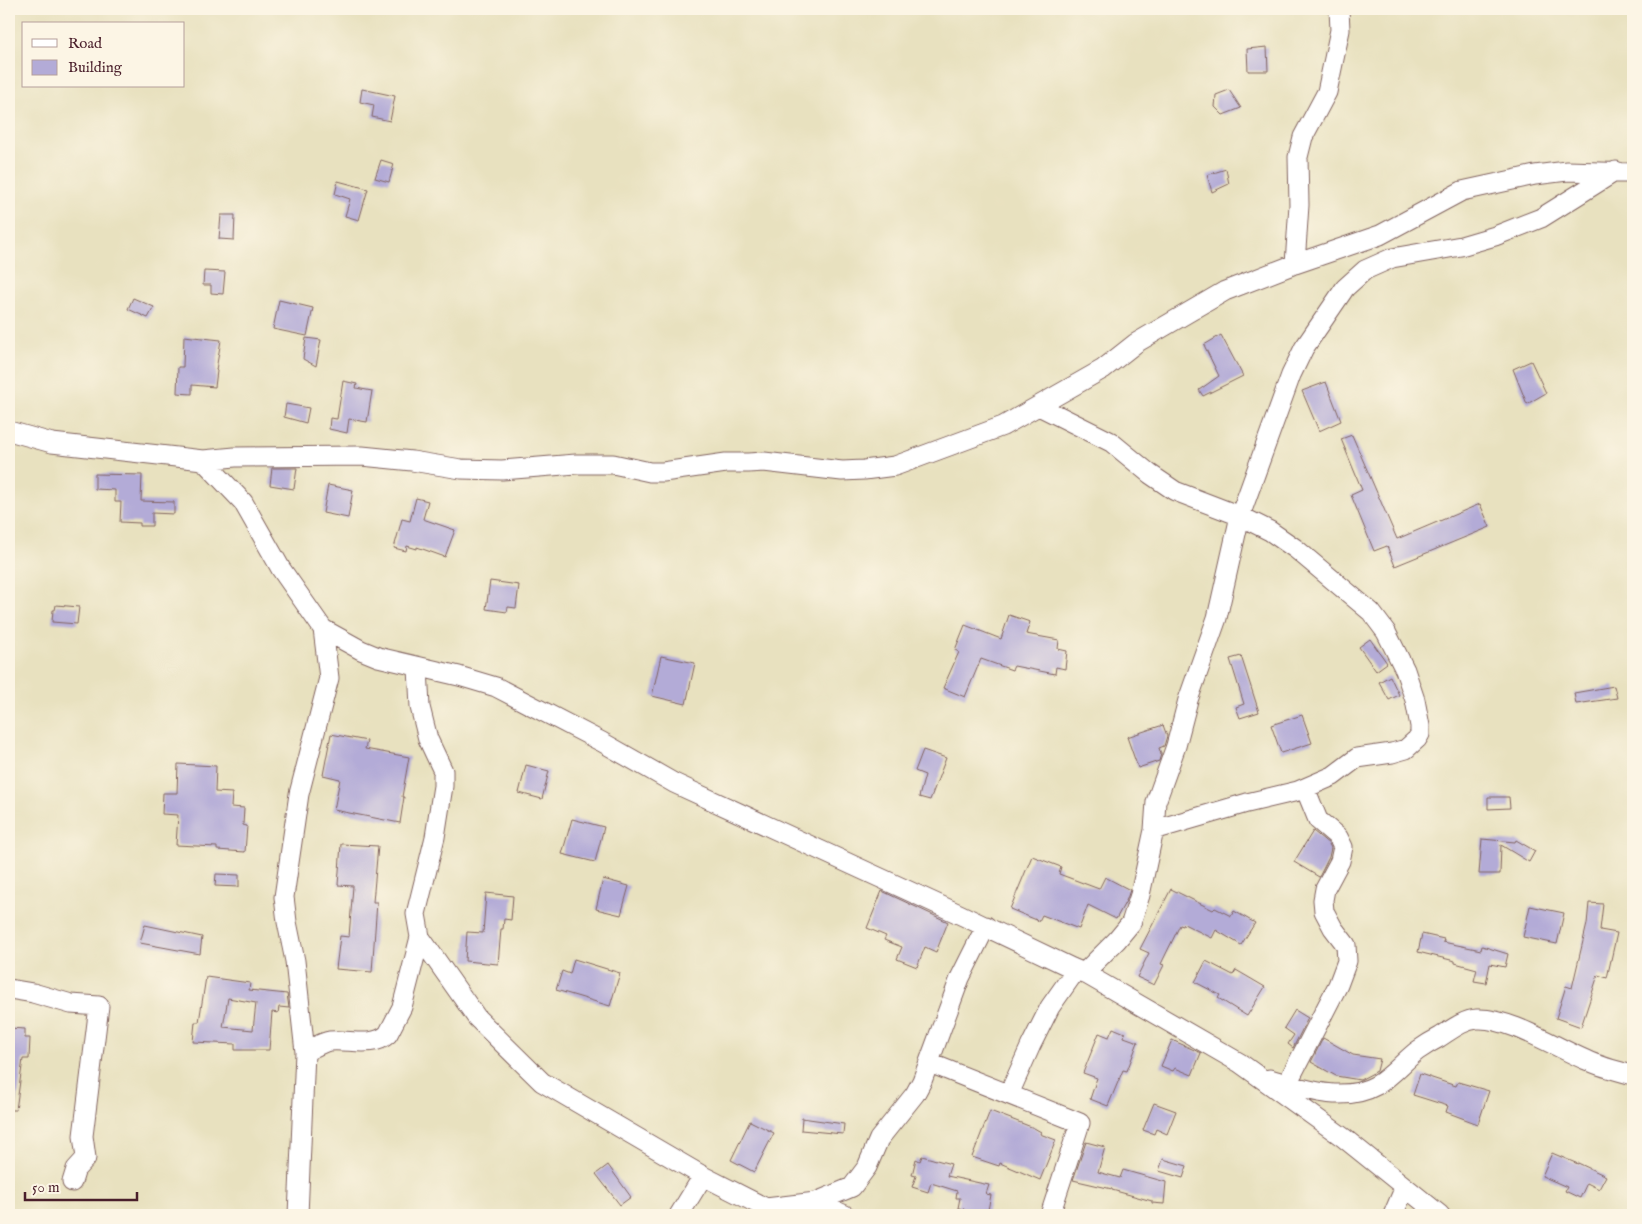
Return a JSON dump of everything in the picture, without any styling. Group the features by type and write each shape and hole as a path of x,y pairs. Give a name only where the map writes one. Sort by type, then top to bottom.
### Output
{"street":[{"path":"1295,264 1299,204 1298,157 1304,137 1329,86 1340,30 1340,9"},
{"path":"9,431 52,443 203,460 254,457 362,456 412,461 461,469 502,470 576,464 613,464 650,472 663,472 726,463 764,462 842,471 895,466 1003,426 1103,369 1136,343 1225,291 1295,264 1380,235 1462,191 1535,175 1567,171 1624,172"},
{"path":"1010,1094 1030,1045 1050,1007 1080,971 1117,940 1131,923 1140,895 1154,830 1156,802 1176,746 1188,700 1217,618 1240,516 1291,375 1304,348 1345,288 1365,270 1392,258 1461,246 1495,236 1541,218 1624,172"},
{"path":"1039,406 1111,442 1150,474 1175,491 1240,516 1270,531 1296,549 1371,612 1386,632 1405,670 1415,700 1420,734 1417,740 1406,749 1357,758 1333,776 1305,788 1154,830"},
{"path":"203,460 243,502 281,570 323,629 378,658 459,676 496,687 602,742 674,783 1080,971 1240,1063 1344,1138 1440,1215"},
{"path":"298,1215 305,1052 284,897 299,794 328,678 323,629"},
{"path":"305,1052 330,1041 374,1042 384,1038 402,1007 420,937 416,914 435,837 443,786 443,771 428,739 420,707 418,668"},
{"path":"1287,1084 1338,985 1347,961 1346,944 1333,928 1324,911 1323,900 1325,889 1340,861 1343,847 1338,837 1318,820 1305,788"},
{"path":"420,937 477,1018 542,1082 703,1176 766,1208 816,1202 852,1187 867,1167 879,1139 915,1094 922,1081 960,978 986,926"},
{"path":"9,989 33,992 71,1004 99,1006 83,1136 86,1158 76,1169 72,1182"},
{"path":"1257,1076 1311,1090 1339,1094 1360,1092 1377,1085 1394,1073 1417,1051 1454,1028 1476,1019 1486,1019 1508,1025 1588,1061 1633,1075"},
{"path":"930,1063 1080,1123 1050,1215"},
{"path":"679,1215 703,1176"},
{"path":"1393,1215 1405,1187"},
{"path":"816,1202 845,1215"}],"building":[{"path":"1267,47 1268,71 1248,71 1247,49"},
{"path":"362,89 395,96 390,121 372,117 374,105 360,102"},
{"path":"1229,90 1241,108 1223,115 1215,107 1216,95"},
{"path":"381,160 394,164 389,182 375,178"},
{"path":"1226,169 1229,184 1212,192 1207,175"},
{"path":"338,181 368,189 359,220 345,216 350,199 335,194"},
{"path":"221,215 235,215 234,240 219,239"},
{"path":"204,271 225,272 223,294 211,293 211,285 203,285"},
{"path":"133,298 154,307 148,318 128,309"},
{"path":"279,300 313,308 307,336 273,329"},
{"path":"1221,335 1243,376 1203,396 1199,390 1219,376 1204,345"},
{"path":"184,336 221,340 215,387 192,385 192,394 177,393 178,367 183,367"},
{"path":"306,338 321,340 316,366 303,359"},
{"path":"1531,361 1546,393 1527,404 1513,369"},
{"path":"343,381 357,384 356,388 372,391 367,422 349,419 347,433 329,429 330,418 337,419"},
{"path":"1326,382 1341,421 1319,431 1302,391"},
{"path":"286,404 309,408 306,423 284,417"},
{"path":"1352,435 1397,539 1480,504 1490,527 1395,566 1387,546 1374,551 1351,495 1362,490 1341,439"},
{"path":"272,468 297,468 294,489 270,485"},
{"path":"95,474 142,475 141,501 174,502 174,514 152,513 152,526 120,522 121,502 115,502 115,490 95,489"},
{"path":"328,485 353,490 348,518 323,513"},
{"path":"416,498 428,501 423,519 455,530 445,557 417,547 417,549 407,546 406,551 394,548 402,519 410,521"},
{"path":"490,581 519,585 516,608 508,607 507,612 486,609"},
{"path":"56,605 79,607 77,624 52,622 53,610 55,610"},
{"path":"1009,615 1030,622 1026,634 1059,640 1058,649 1067,651 1065,669 1056,667 1055,674 1014,666 1012,670 981,659 965,697 943,688 959,652 955,650 965,625 1001,639"},
{"path":"1370,639 1387,663 1376,671 1359,647"},
{"path":"661,656 695,663 686,704 652,696"},
{"path":"1241,656 1259,712 1240,718 1236,707 1244,704 1230,659"},
{"path":"1390,676 1399,695 1389,700 1379,682"},
{"path":"1614,686 1617,698 1576,704 1574,693"},
{"path":"1302,715 1312,743 1281,753 1271,725"},
{"path":"1163,725 1167,736 1164,746 1159,748 1161,754 1159,761 1138,768 1127,737"},
{"path":"331,734 367,741 365,749 409,757 402,797 404,797 400,823 334,810 340,779 323,775"},
{"path":"923,750 946,758 930,800 919,797 925,775 915,771"},
{"path":"178,764 216,766 215,792 232,793 231,807 244,808 243,825 247,826 245,852 217,850 217,847 176,845 178,815 162,814 163,793 177,793"},
{"path":"526,765 549,771 542,799 519,793"},
{"path":"1488,797 1509,797 1510,808 1488,809"},
{"path":"572,819 604,827 595,862 562,854"},
{"path":"1313,831 1329,844 1331,848 1329,857 1319,877 1294,862"},
{"path":"1482,839 1515,842 1516,840 1535,851 1529,862 1501,845 1500,874 1479,874"},
{"path":"341,844 378,846 373,902 377,902 372,972 336,969 340,936 349,937 353,886 338,885"},
{"path":"1032,856 1061,867 1059,874 1099,889 1105,877 1130,890 1116,919 1088,905 1079,929 1042,915 1039,921 1010,909"},
{"path":"216,874 239,875 239,887 215,886"},
{"path":"603,879 629,886 621,915 596,909"},
{"path":"1171,889 1213,910 1215,908 1231,916 1234,911 1255,923 1241,945 1216,930 1212,938 1184,924 1183,926 1180,925 1161,964 1164,965 1154,985 1137,977 1149,953 1140,949"},
{"path":"882,891 948,922 936,952 925,947 917,967 897,959 902,947 884,940 886,936 867,928"},
{"path":"486,893 513,896 511,920 504,919 503,929 501,929 498,964 465,961 467,932 483,933"},
{"path":"1589,903 1603,904 1600,930 1617,933 1607,978 1598,975 1581,1027 1556,1018 1566,986 1572,988 1587,924"},
{"path":"1530,906 1564,913 1557,944 1523,937"},
{"path":"145,925 202,937 200,954 140,943"},
{"path":"1422,934 1444,939 1443,942 1481,950 1482,946 1508,954 1505,967 1490,964 1486,983 1474,981 1477,969 1455,963 1455,961 1418,952"},
{"path":"574,959 620,973 610,1006 556,990 562,971 570,974"},
{"path":"1206,961 1233,975 1236,970 1265,987 1247,1016 1218,998 1220,995 1195,982"},
{"path":"206,977 250,983 249,990 287,994 289,1008 279,1007 278,1013 272,1012 269,1050 235,1050 235,1044 193,1042 195,1022 199,1022","holes":["228,998 256,1003 253,1030 223,1027"]},
{"path":"1295,1010 1308,1018 1293,1048 1288,1044 1294,1035 1284,1028"},
{"path":"9,1028 25,1029 25,1038 30,1038 29,1059 23,1059 16,1110 9,1110 11,1059 9,1058"},
{"path":"1113,1028 1125,1033 1124,1037 1138,1042 1127,1071 1123,1070 1108,1106 1090,1099 1097,1078 1083,1073 1099,1033 1109,1037"},
{"path":"1323,1038 1353,1055 1380,1059 1377,1071 1360,1080 1336,1076 1311,1062"},
{"path":"1172,1040 1201,1053 1192,1075 1175,1068 1173,1071 1161,1066"},
{"path":"1420,1074 1456,1086 1458,1082 1489,1091 1478,1124 1446,1112 1448,1106 1413,1095"},
{"path":"1154,1103 1176,1111 1167,1134 1156,1129 1154,1134 1143,1130"},
{"path":"990,1111 1034,1128 1041,1132 1040,1134 1056,1140 1040,1180 1000,1163 999,1166 972,1157"},
{"path":"802,1118 844,1124 843,1134 801,1130"},
{"path":"750,1121 774,1133 754,1172 731,1160"},
{"path":"1086,1142 1105,1147 1098,1172 1120,1178 1123,1170 1166,1182 1164,1204 1152,1203 1152,1201 1112,1189 1073,1180"},
{"path":"1552,1153 1606,1176 1599,1189 1587,1183 1580,1198 1565,1191 1567,1187 1542,1176"},
{"path":"922,1156 951,1164 947,1176 989,1185 986,1194 991,1195 987,1215 963,1213 964,1209 958,1208 960,1198 956,1198 957,1191 931,1183 928,1192 912,1187 916,1176 912,1175 916,1159 920,1161"},
{"path":"1163,1159 1187,1166 1183,1178 1159,1171"},
{"path":"608,1165 631,1197 620,1205 596,1174"}]}
